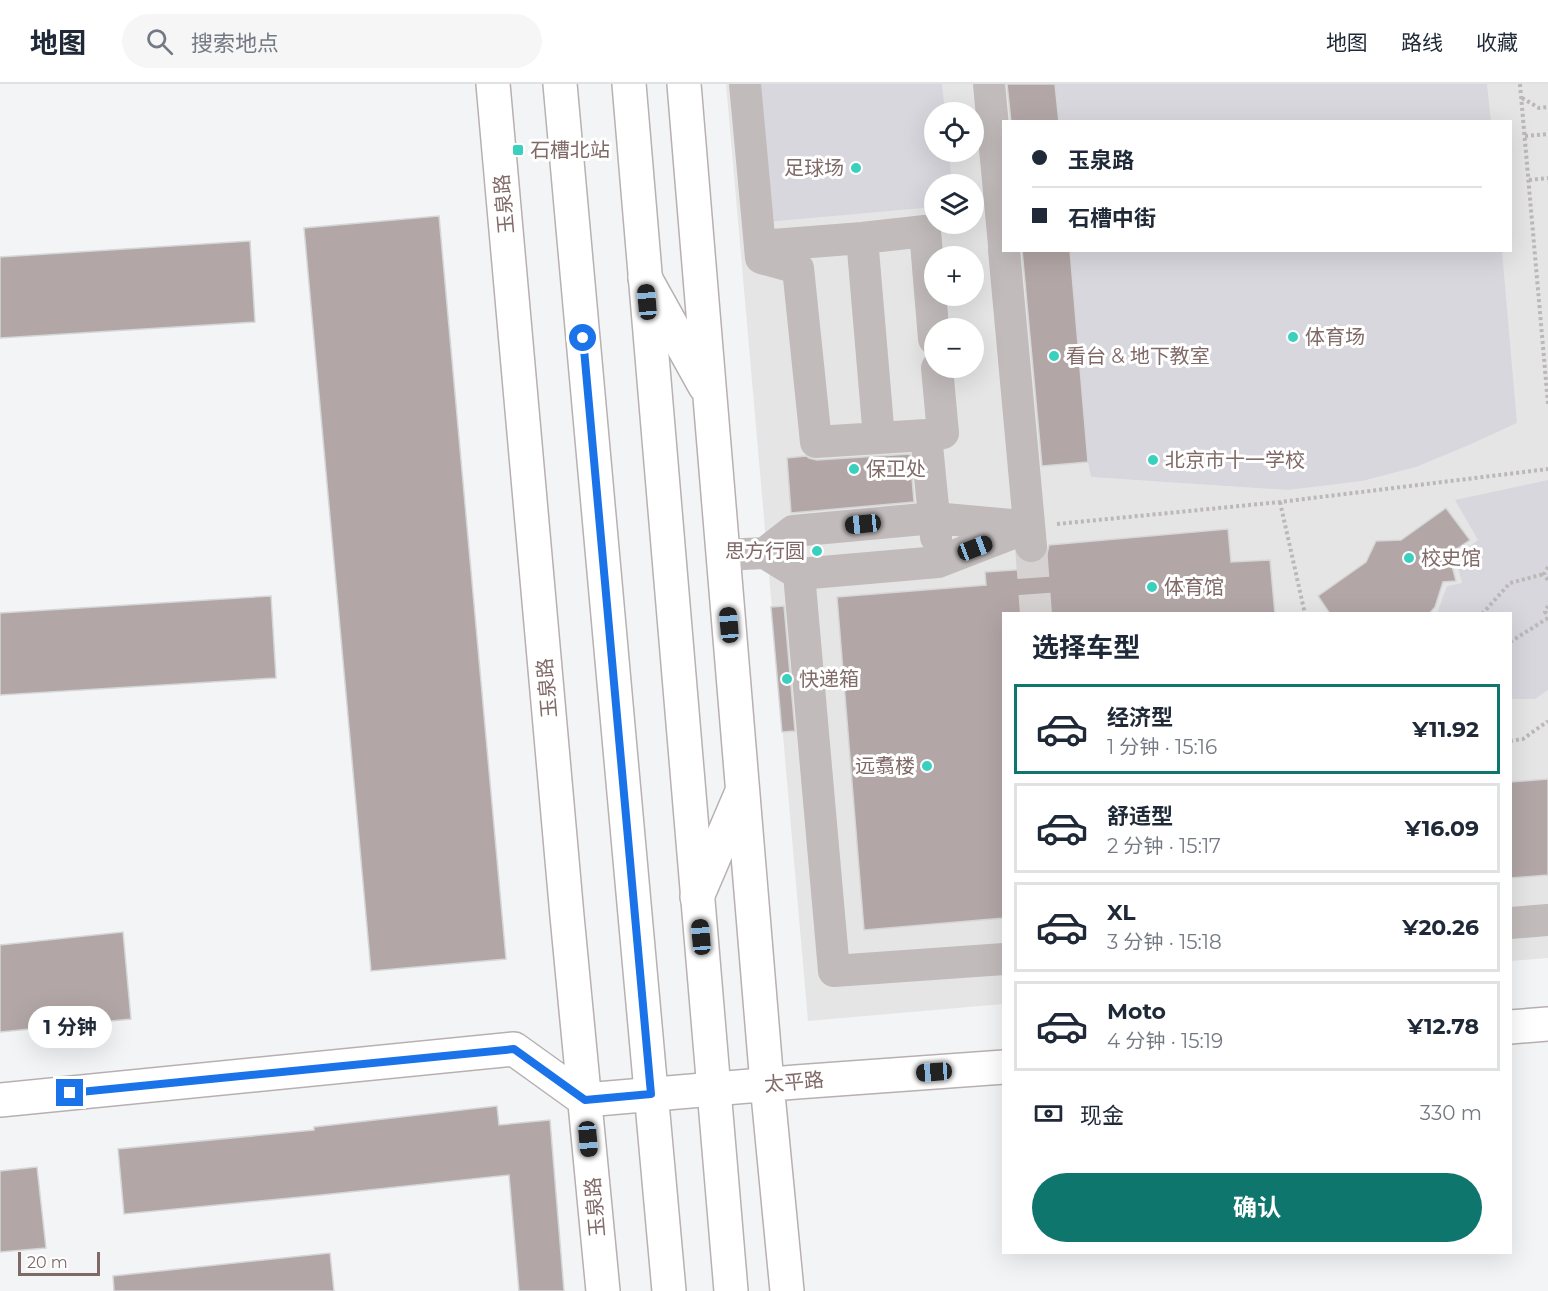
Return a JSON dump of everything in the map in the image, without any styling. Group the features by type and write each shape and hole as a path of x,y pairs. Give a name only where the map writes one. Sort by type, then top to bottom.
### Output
{"street":[{"name":"玉泉路","path":"493,84 567,916 603,1291"},
{"path":"560,84 669,1291"},
{"path":"629,84 731,1291"},
{"path":"684,84 767,1084 787,1291"},
{"path":"745,84 761,258 798,268 816,442 943,433 938,378"},
{"path":"989,84 1002,224"},
{"path":"760,246 925,231 932,318"},
{"path":"862,238 879,438"},
{"path":"1004,252 1030,537"},
{"path":"645,278 710,396"},
{"path":"926,435 938,562"},
{"path":"765,553 793,531 934,518 1030,537"},
{"path":"724,555 765,553 799,574 938,562 1030,537"},
{"path":"799,574 834,971 1002,959"},
{"path":"697,897 743,789"},
{"path":"1512,923 1548,920"},
{"path":"1512,1027 1548,1024"},
{"path":"0,1100 514,1049 585,1100"},
{"name":"太平路","path":"585,1100 1002,1067"}],"path":[{"path":"1520,84 1548,402"},
{"path":"1521,98 1539,108 1548,106"},
{"path":"1525,136 1548,134"},
{"path":"1529,180 1548,178"},
{"path":"1030,537 1281,502 1548,469"},
{"path":"1281,502 1305,612"},
{"path":"1484,612 1509,583 1544,574 1548,567"},
{"path":"1544,574 1548,580"},
{"path":"1512,641 1548,616 1545,612 1548,606"},
{"path":"1512,741 1523,739 1548,721"}],"shaded area":[{"name":"北京市十一学校","path":"726,84 1548,84 1548,958 1512,961 1512,612 1002,612 1002,1004 808,1021"},
{"name":"足球场","path":"754,84 942,84 944,102 924,102 924,162 950,162 951,174 924,174 924,208 766,222"},
{"path":"1055,84 1487,84 1491,120 1059,120"},
{"name":"体育场","path":"1070,252 1502,252 1517,423 1416,467 1362,481 1288,490 1091,477"},
{"path":"1548,480 1548,690 1535,699 1512,699 1512,612 1437,612 1447,586 1462,583 1455,557 1478,540 1455,500"}],"building":[{"path":"1007,84 1055,84 1059,120 1011,120"},
{"path":"439,216 506,959 371,971 304,228"},
{"path":"250,241 255,322 0,338 0,257"},
{"name":"看台 & 地下教室","path":"1022,252 1070,252 1088,462 1042,466"},
{"name":"保卫处","path":"910,454 914,502 791,513 787,458 806,456 817,460"},
{"name":"校史馆","path":"1446,508 1470,540 1449,554 1456,581 1443,582 1435,607 1431,612 1329,612 1318,596 1366,562 1376,541 1401,540"},
{"name":"远翥楼","path":"1228,529 1231,562 1270,560 1275,612 1002,612 1002,918 864,930 837,597 986,585 985,572 1031,569 1030,564 1041,561 1047,554 1049,545"},
{"path":"271,596 276,678 0,695 0,613"},
{"path":"784,606 795,731 782,732 771,607"},
{"path":"1548,779 1548,875 1512,878 1512,782"},
{"path":"123,932 131,1019 0,1032 0,945"},
{"path":"497,1106 499,1125 550,1120 564,1291 519,1291 509,1175 124,1214 118,1149 314,1130 314,1127"},
{"path":"37,1167 46,1248 0,1252 0,1171"},
{"path":"330,1253 334,1291 114,1291 113,1276"}],"tunnel":[{"path":"1031,546 1036,612"}],"place":[{"name":"石槽北站","path":"518,150"},
{"name":"足球场","path":"856,168"},
{"name":"体育场","path":"1293,337"},
{"name":"看台 & 地下教室","path":"1054,356"},
{"name":"北京市十一学校","path":"1153,460"},
{"name":"保卫处","path":"854,469"},
{"name":"思方行圆","path":"817,551"},
{"name":"校史馆","path":"1409,558"},
{"name":"体育馆","path":"1152,587"},
{"name":"快递箱","path":"787,679"},
{"name":"远翥楼","path":"927,766"}],"route":[{"path":"70,1093 514,1049 585,1100 651,1094 583,338"}]}
